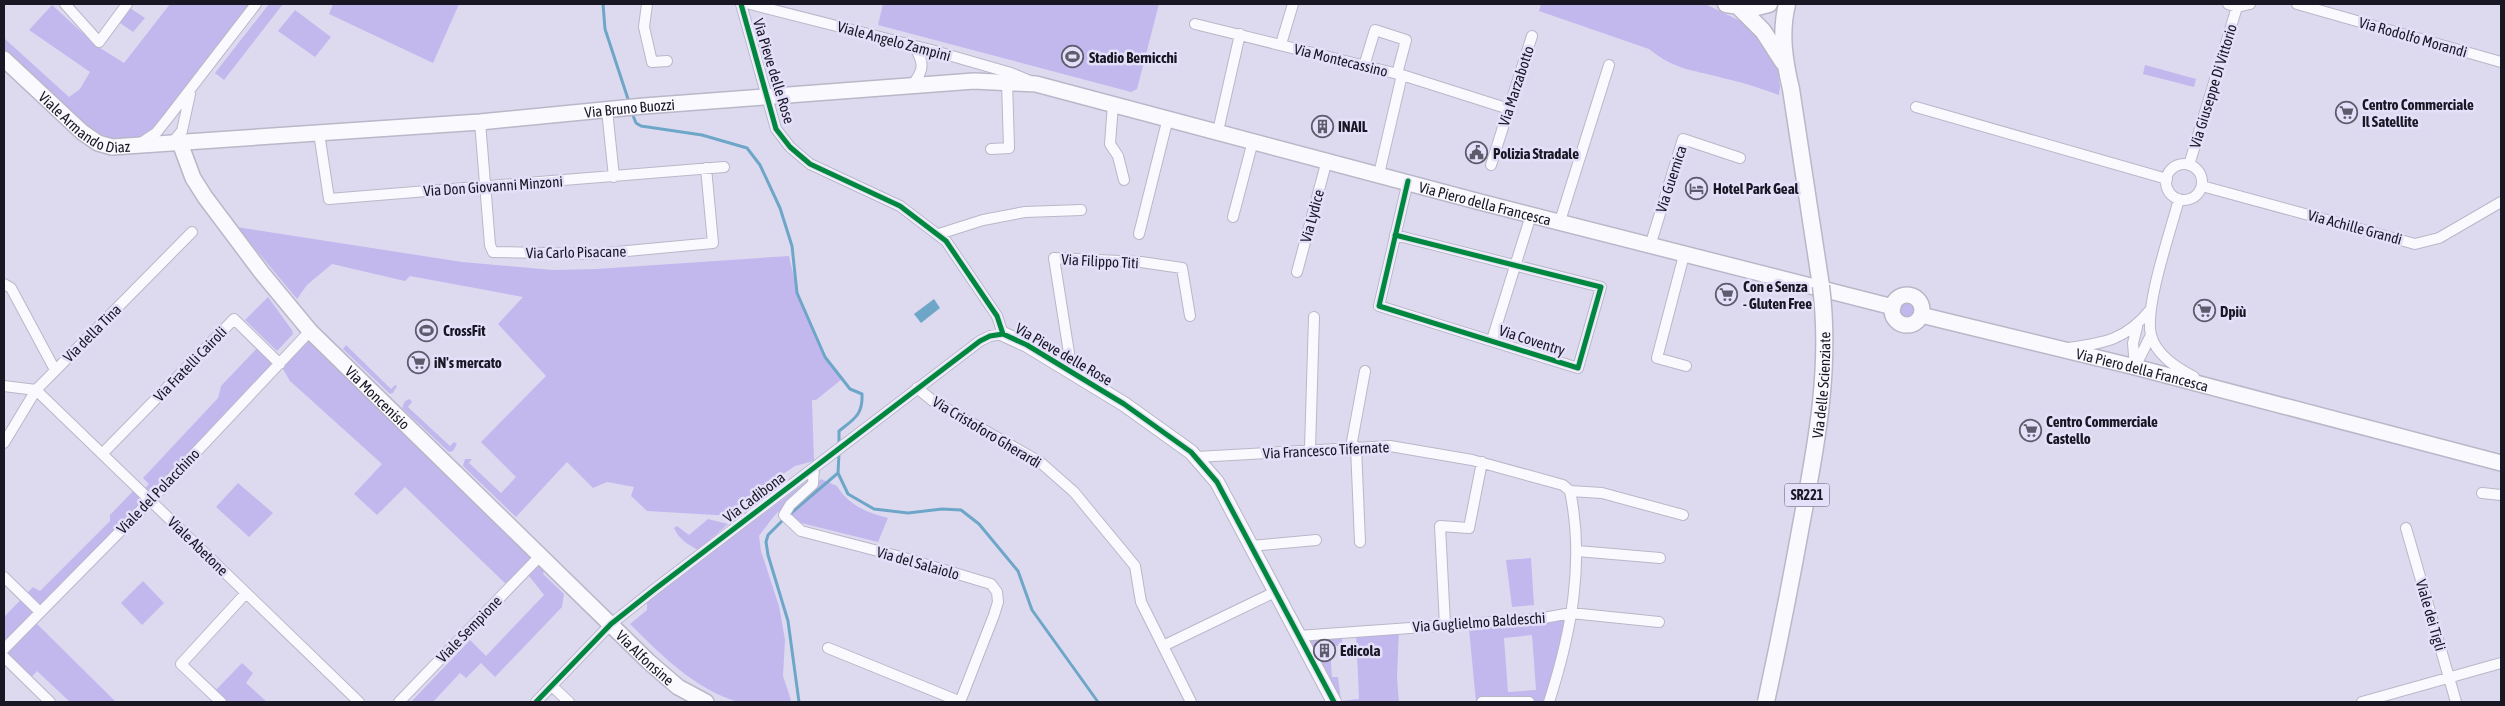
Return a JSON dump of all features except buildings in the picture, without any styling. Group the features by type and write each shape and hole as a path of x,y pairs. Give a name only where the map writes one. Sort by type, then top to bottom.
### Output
{"main road":[{"name":"SR221","path":"1733,6 1753,8 1769,4"},
{"name":"Via delle Scienziate","path":"1766,702 1820,425 1824,376 1825,321 1821,286 1791,89 1785,64 1783,24 1787,4"},
{"name":"Via delle Scienziate","path":"1733,6 1763,31 1785,64"},
{"name":"Viale Armando Diaz","path":"4,59 82,132 98,143 112,147 182,143"},
{"name":"Via Bruno Buozzi","path":"182,143 480,122 644,106 765,98 974,80 1036,84 1079,94"},
{"name":"Via Piero della Francesca","path":"1079,94 1530,215 1893,307 1893,316 1901,324 1913,324 1921,315 2135,366 2501,463"},
{"name":"Via Moncenisio","path":"182,143 194,178 204,197 262,274 310,332 611,624"},
{"name":"Via Alfonsine","path":"611,624 678,687 706,702"}],"street":[{"path":"65,4 99,42 127,4"},
{"path":"136,147 156,133 256,4"},
{"path":"647,4 644,15 644,27 652,62 667,61"},
{"name":"Via Pieve delle Rose","path":"741,4 765,98 776,129 790,147 810,164 900,206 939,234 946,241 997,316 1003,334 1072,372 1124,404 1196,457 1217,482 1334,702"},
{"name":"Viale Angelo Zampini","path":"750,4 1011,73 1036,84"},
{"name":"Via Montecassino","path":"1281,44 1293,4"},
{"path":"2232,6 2250,4"},
{"name":"Via Rodolfo Morandi","path":"2297,4 2501,62"},
{"name":"Via Giuseppe Di Vittorio","path":"2189,165 2232,6"},
{"name":"Via Montecassino","path":"1195,24 1399,74 1509,109"},
{"path":"1364,66 1375,30 1406,40 1399,74"},
{"path":"1218,131 1240,34"},
{"name":"Via Marzabotto","path":"1491,165 1532,36"},
{"path":"912,85 922,72 923,65 914,46"},
{"path":"1560,222 1608,65"},
{"name":"Via Montecassino","path":"1379,174 1399,74"},
{"path":"991,149 1009,148 1007,81"},
{"path":"182,143 186,104 193,86"},
{"path":"1113,104 1110,144 1118,156 1124,180"},
{"path":"1916,107 2167,179"},
{"path":"614,109 614,177"},
{"path":"168,118 182,143"},
{"path":"1139,234 1168,118"},
{"name":"Via Carlo Pisacane","path":"480,122 490,245 493,252 595,254 713,244 706,168"},
{"path":"182,143 188,137 184,124"},
{"name":"Via Don Giovanni Minzoni","path":"319,133 329,199 724,167"},
{"name":"Via Guernica","path":"1650,246 1683,139 1740,158"},
{"path":"1233,217 1253,141"},
{"name":"Via Lydice","path":"1297,272 1327,160"},
{"path":"2189,165 2198,171 2202,186 2199,192 2190,199 2179,199 2168,189 2167,179 2172,169 2178,166 2189,165"},
{"name":"Via Coventry","path":"1395,235 1514,267 1601,287 1578,368 1378,306 1395,235 1408,182"},
{"name":"Via Achille Grandi","path":"2202,186 2415,244 2439,238 2501,202"},
{"path":"2179,199 2150,310 2151,335 2159,352 2180,370 2209,386"},
{"path":"939,234 983,220 1025,212 1082,210"},
{"name":"Via Coventry","path":"1492,340 1530,215"},
{"name":"Via della Tina","path":"4,443 36,390 192,232"},
{"path":"1684,254 1657,358 1686,366"},
{"name":"Via Filippo Titi","path":"1072,372 1054,258 1116,260 1182,268 1190,316"},
{"path":"4,284 12,288 55,370"},
{"path":"2135,366 2133,343 2137,326 2150,310"},
{"path":"1310,449 1314,318"},
{"name":"Via Fratelli Cairoli","path":"102,454 234,319 280,364"},
{"path":"2058,349 2100,343 2137,326"},
{"name":"Viale del Polacchino","path":"4,649 39,611 151,500 310,332"},
{"name":"Via Cadibona","path":"536,702 611,624 980,341 990,336 1003,334"},
{"path":"2135,366 2151,335"},
{"path":"1360,542 1354,447 1365,371"},
{"path":"4,386 36,390"},
{"name":"Via Cristoforo Gherardi","path":"917,388 933,401 1040,462 1074,492 1135,566 1136,583 1141,602 1191,702"},
{"name":"Viale Abetone","path":"36,390 359,702"},
{"name":"Via Francesco Tifernate","path":"1196,457 1310,449 1390,446 1482,462 1563,485 1570,491"},
{"path":"1445,625 1440,526 1470,528 1482,462"},
{"name":"Via del Salaiolo","path":"814,468 812,484 790,505 784,515 801,531 901,557 991,584 997,592 998,602 994,615 960,702"},
{"path":"1549,702 1567,637 1576,584 1577,551 1570,491 1602,493 1683,515"},
{"path":"2482,493 2501,495"},
{"name":"Viale dei Tigli","path":"2406,528 2456,702"},
{"path":"1251,546 1316,540"},
{"path":"1577,551 1660,558"},
{"name":"Viale Sempione","path":"399,702 540,556"},
{"path":"4,577 39,611"},
{"path":"1163,646 1275,592"},
{"path":"221,702 181,664 246,593"},
{"name":"Via Guglielmo Baldeschi","path":"1298,636 1538,619 1571,613 1660,622"},
{"path":"828,648 960,702"},
{"path":"4,657 50,702"},
{"path":"2362,702 2501,663"},
{"path":"552,686 569,702"},
{"path":"1482,702 1529,702"}],"shaded area":[{"path":"170,4 250,4 149,133 141,140 104,140 84,128 4,53 4,38 69,97 80,89 90,72 29,30 52,5 97,46 124,63"},
{"path":"269,4 283,4 224,80 215,73"},
{"path":"333,4 459,4 433,63 329,14"},
{"name":"Stadio Bernicchi","path":"883,4 1159,4 1137,89 1131,92 878,25"},
{"path":"1541,4 1705,4 1753,27 1776,61 1780,86 1779,95 1740,82 1677,66 1649,49 1539,11"},
{"path":"130,8 145,18 133,32 120,23"},
{"path":"295,10 331,37 315,57 278,31"},
{"path":"2145,65 2196,79 2194,87 2143,74"},
{"path":"237,227 462,262 553,270 596,269 789,256 809,321 823,351 842,379 816,400 812,400 814,461 795,466 746,499 743,502 741,512 732,516 647,511 631,496 634,487 607,482 593,488 567,462 516,517 463,466 465,459 472,459 469,463 501,493 516,477 481,442 546,376 498,324 523,297 410,276 405,281 332,264 307,285 297,299"},
{"path":"1907,296 1917,300 1921,310 1917,320 1907,324 1897,320 1893,310 1897,300"},
{"path":"268,297 293,334 277,351 245,320"},
{"path":"310,331 548,564 543,574 564,594 562,607 495,677 481,663 466,678 460,673 433,702 411,702 470,640 486,656 544,595 525,571 509,587 405,487 377,515 354,494 382,464 290,381 280,364"},
{"path":"260,345 280,364 32,619 116,702 70,702 37,671 28,681 4,657 4,617 33,587 40,591 110,521 110,515 137,487 142,492 149,484 143,478 218,398 221,386"},
{"path":"346,345 391,389 395,385 397,386 393,393 390,394 343,349"},
{"path":"410,399 412,402 408,407 450,446 454,442 457,444 453,451 449,452 402,408 405,401"},
{"path":"821,479 837,486 847,498 859,507 873,514 888,518 878,542 801,523 790,513"},
{"path":"807,481 809,483 774,516 759,536 761,551 779,606 785,640 783,676 791,700 788,702 756,704 738,702 707,689 693,680 666,659 630,624 647,610 647,601"},
{"path":"238,483 273,513 249,537 216,507"},
{"path":"708,519 728,524 698,550 684,541 674,528 677,526 689,535"},
{"path":"1531,558 1534,605 1512,607 1506,560"},
{"path":"143,581 164,603 142,625 121,603"},
{"path":"1571,613 1549,702 1476,702 1469,629","holes":["1532,635 1536,690 1508,692 1504,638"]},
{"path":"1399,629 1397,678 1399,702 1334,702 1298,636 1341,633 1343,645 1330,647 1332,677 1338,677 1341,701 1359,699 1356,632"},
{"path":"242,663 253,673 246,683 267,702 221,702 212,694"}],"water":[{"path":"934,299 940,308 921,323 914,314"}],"waterway":[{"path":"603,4 605,29 629,102"},
{"path":"632,113 636,123 641,126 702,135 747,148 760,165 780,208 792,246 797,293 825,357 850,389 862,394 859,412 853,420 839,431 839,447"},
{"path":"839,453 838,473 848,494 874,509 908,513 942,509 961,510 979,524 1018,571 1032,610 1098,702"},
{"path":"790,514 838,473"},
{"path":"783,520 768,535 766,542 768,555 788,621 799,702"}],"cycle path":[{"path":"741,4 776,129 790,147 810,164 900,206 946,241 997,316 1003,334 1027,345 1124,404 1191,452 1217,482 1334,702"},
{"path":"1395,235 1601,287 1578,368 1379,306 1408,181"},
{"path":"536,702 611,624 655,589 980,341 990,336 1003,334"}],"place":[{"name":"Stadio Bernicchi","path":"1073,57"},
{"name":"Centro Commerciale Il Satellite","path":"2346,113"},
{"name":"INAIL","path":"1322,126"},
{"name":"Polizia Stradale","path":"1477,153"},
{"name":"Hotel Park Geal","path":"1697,188"},
{"name":"Con e Senza - Gluten Free","path":"1727,295"},
{"name":"Dpiù","path":"2204,311"},
{"name":"CrossFit","path":"427,330"},
{"name":"iN's mercato","path":"418,362"},
{"name":"Centro Commerciale Castello","path":"2030,430"},
{"name":"Edicola","path":"1324,650"}]}
